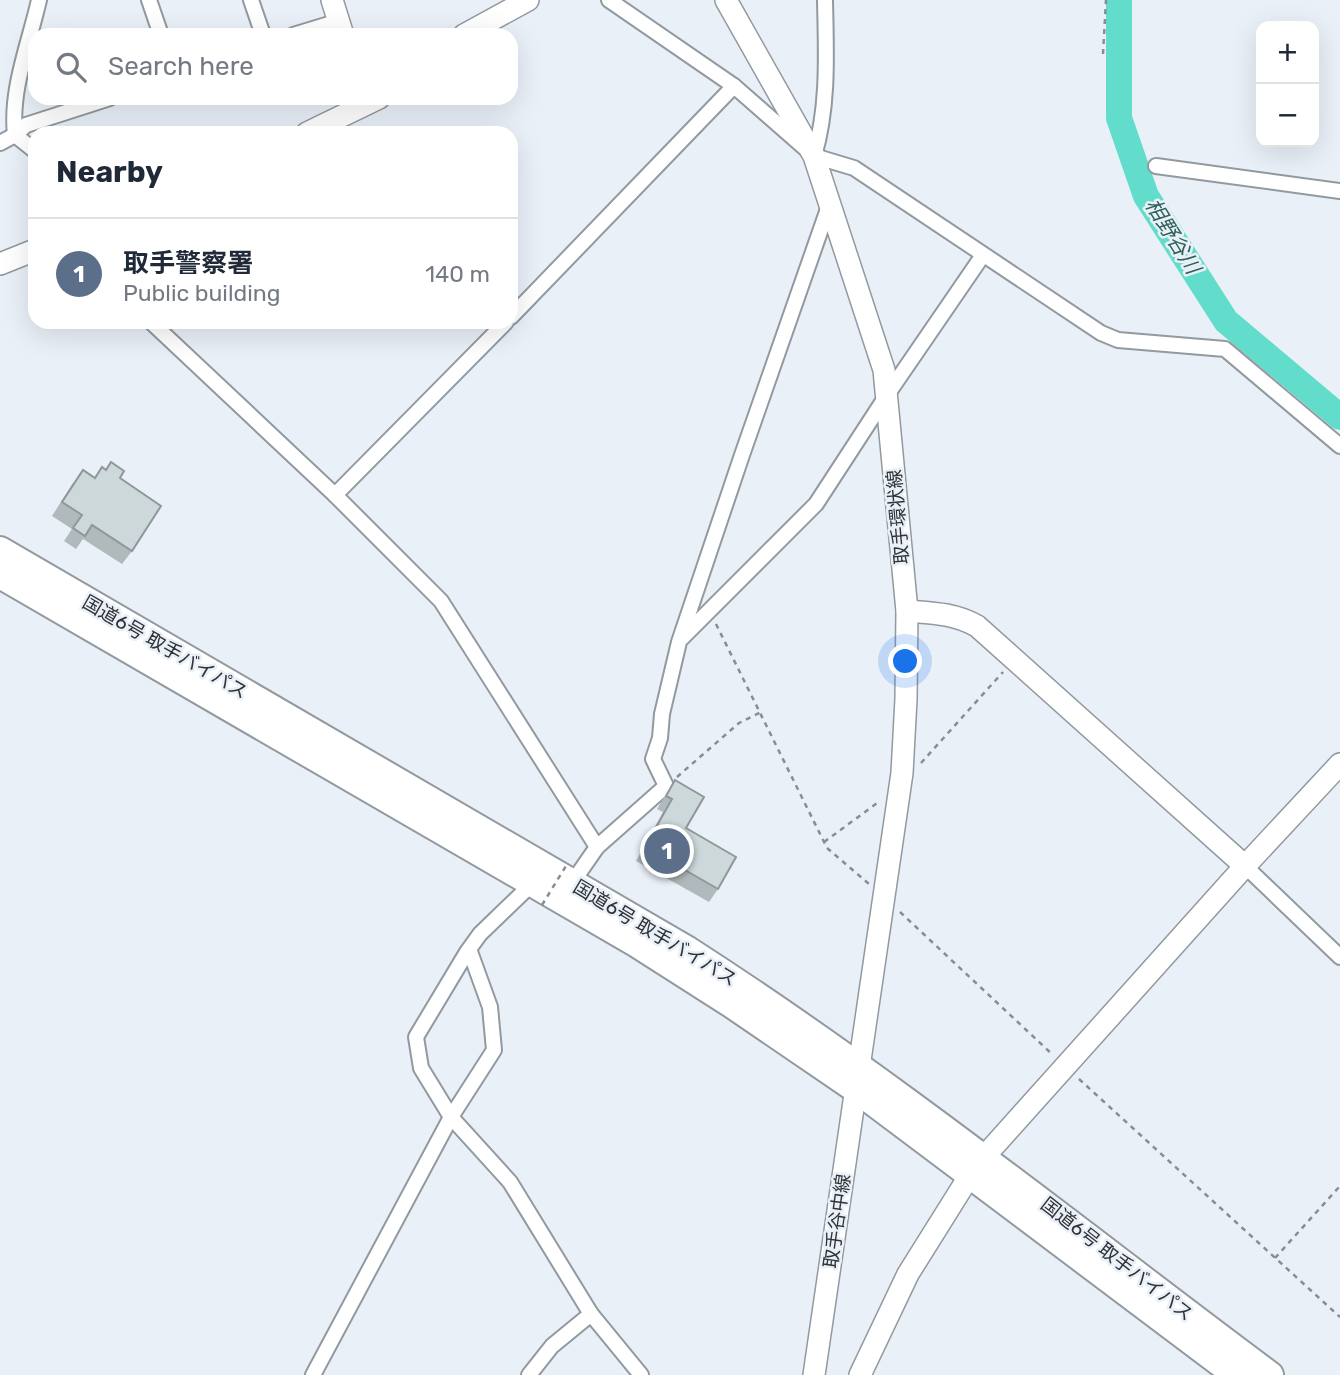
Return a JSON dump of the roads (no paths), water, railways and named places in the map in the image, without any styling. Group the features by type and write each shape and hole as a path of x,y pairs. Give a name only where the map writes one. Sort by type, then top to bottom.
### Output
{"highway":[{"name":"国道6号 取手バイパス","path":"0,550 551,881 696,982 859,1078"},
{"name":"国道6号 取手バイパス","path":"0,575 551,881 688,950 977,1166 1270,1375"},
{"name":"国道6号 取手バイパス","path":"977,1166 1236,1375"}],"street":[{"path":"32,28 39,0"},
{"path":"149,0 159,28"},
{"path":"251,0 261,28"},
{"path":"331,0 341,28"},
{"path":"477,28 528,0"},
{"path":"609,0 734,86 814,156 854,168 1101,333 1118,340 1225,349 1340,446"},
{"name":"取手環状線","path":"726,0 814,156 884,370 887,394 907,611 906,699 900,786 859,1078"},
{"path":"814,156 822,129 826,68 825,0"},
{"path":"28,44 13,115 15,135 28,145"},
{"path":"518,304 734,86"},
{"path":"0,144 26,125 88,105"},
{"path":"338,126 364,105"},
{"path":"1156,166 1340,191"},
{"path":"641,1375 591,1314 510,1182 451,1117 421,1068 416,1037 480,934 597,847 666,786 653,759 660,738 662,714 679,642 741,456 830,206"},
{"path":"0,264 28,253"},
{"path":"679,642 817,504 887,394 983,255"},
{"path":"158,329 335,495 441,601 597,847"},
{"path":"335,495 499,329"},
{"path":"907,611 946,614 977,626 1245,866 1340,957"},
{"path":"860,1375 908,1274 977,1166 1245,866 1340,764"},
{"path":"313,1375 451,1117 494,1050 490,1007 469,949"},
{"name":"取手谷中線","path":"814,1375 859,1078"},
{"path":"529,1375 552,1346 591,1314"}],"waterway":[{"name":"相野谷川","path":"1119,0 1119,118 1146,196 1226,321 1340,417"}],"place":[{"name":"取手警察署","path":"667,851"}]}
